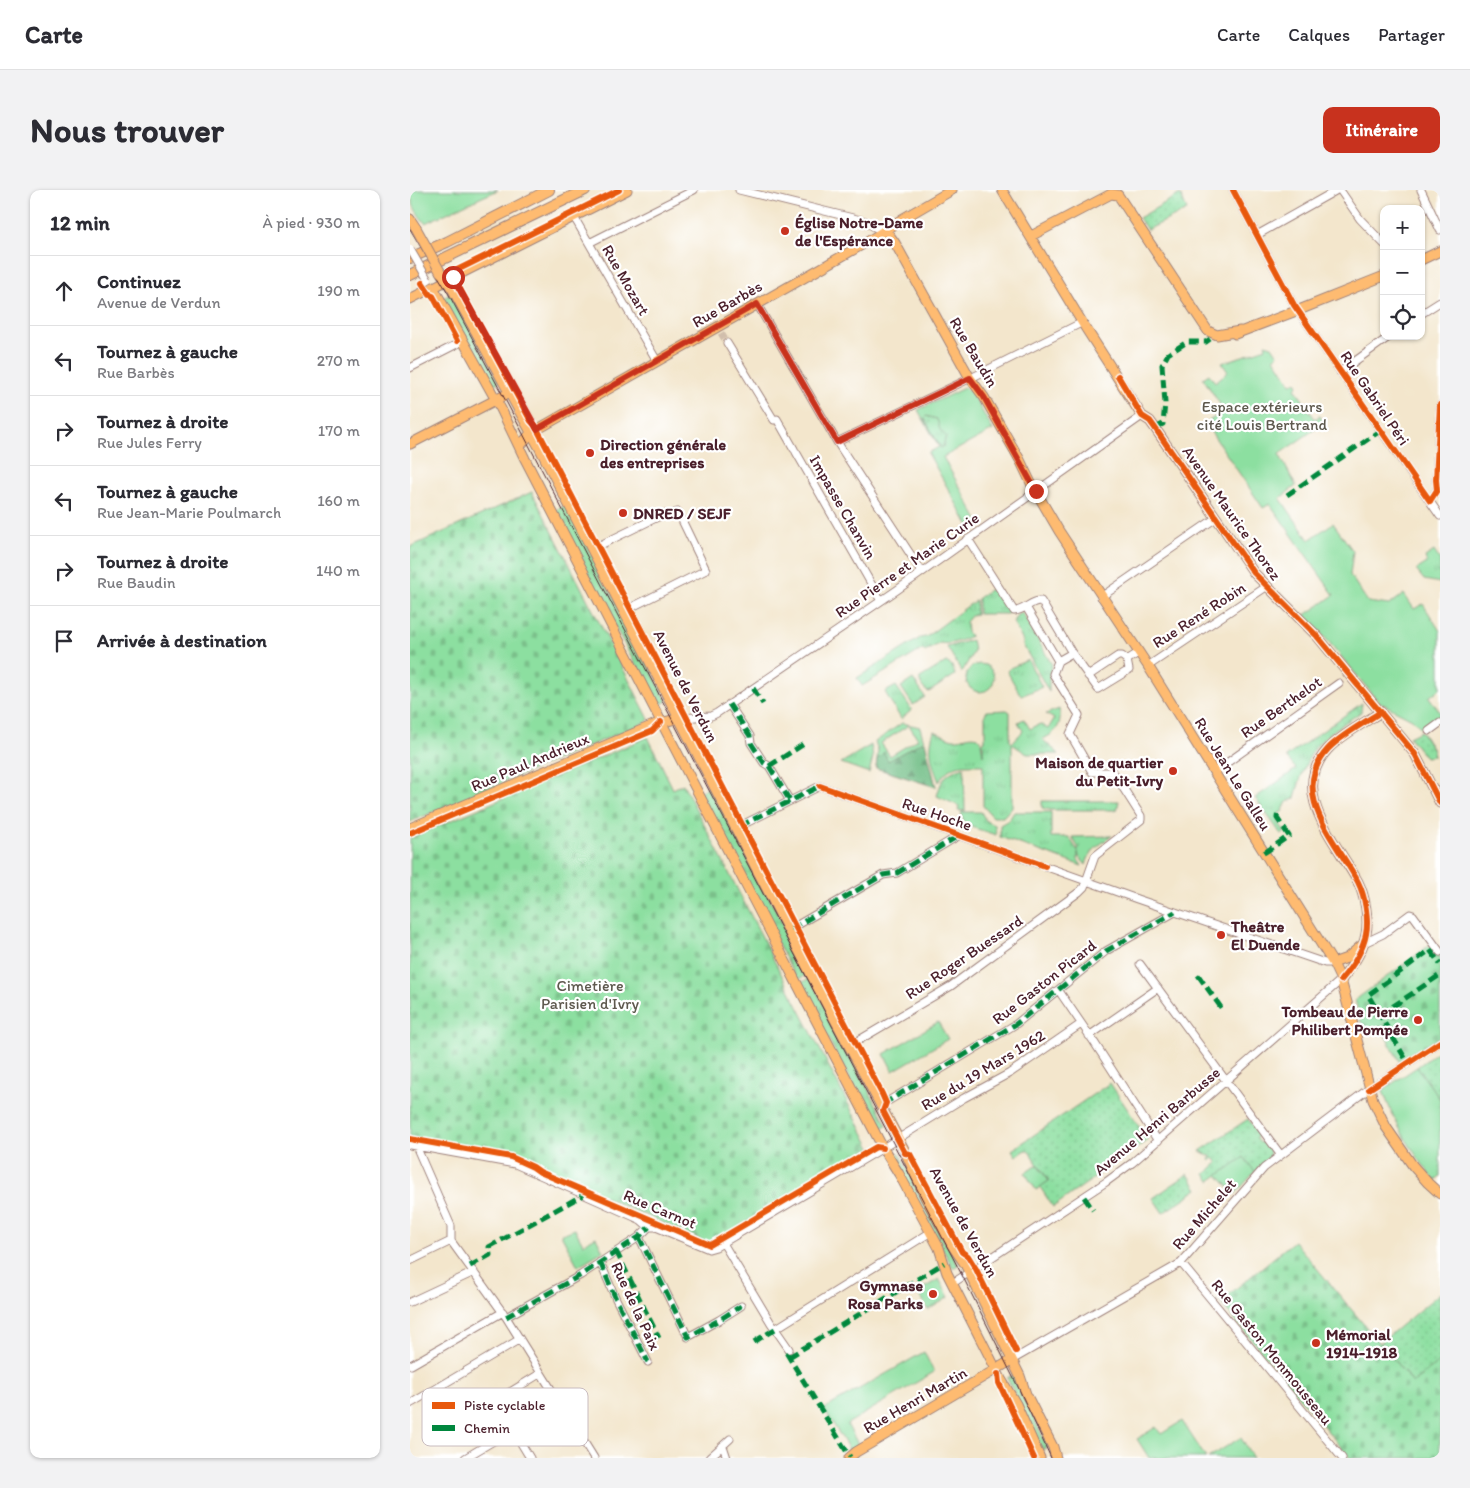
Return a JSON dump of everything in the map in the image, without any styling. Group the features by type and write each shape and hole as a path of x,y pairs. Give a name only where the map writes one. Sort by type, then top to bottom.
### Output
{"highway":[{"path":"410,258 447,242 549,190"},
{"path":"410,275 585,190"}],"main road":[{"path":"410,299 438,281 627,190"},
{"name":"Avenue Maurice Thorez","path":"1002,190 1142,416 1156,428 1254,573 1316,636 1416,754 1440,803"},
{"name":"Rue Barbès","path":"520,446 531,433 657,361 719,330 757,304 867,242 950,191"},
{"path":"1031,236 1111,194 1118,195 1196,314 1202,331 1210,339 1222,339 1380,278"},
{"path":"410,219 416,228 438,281"},
{"name":"Rue Baudin","path":"885,230 896,246 970,378 984,397 1036,491"},
{"path":"1425,258 1440,251"},
{"name":"Avenue de Verdun","path":"438,281 463,341 520,446 661,722 883,1148 931,1232 953,1283 1004,1386 1016,1404 1040,1458"},
{"name":"Avenue de Verdun","path":"438,281 509,393 592,549 898,1139 925,1197 951,1244 970,1273 1020,1376 1026,1394 1053,1447 1056,1458"},
{"path":"410,444 509,393"},
{"name":"Rue Jean Le Galleu","path":"1036,491 1059,531 1148,666 1333,963 1341,980 1369,1089 1386,1127 1420,1176 1440,1194"},
{"path":"1341,980 1352,968 1364,943 1367,930 1365,906 1359,883 1321,821 1313,800 1312,787 1316,768 1328,750 1381,712"},
{"name":"Rue Paul Andrieux","path":"410,828 661,722 680,718"},
{"path":"1333,963 1347,958 1364,943"},
{"path":"1341,980 1347,958"},
{"name":"Rue Michelet","path":"996,1369 1012,1360"},
{"name":"Rue Henri Martin","path":"849,1458 920,1413 941,1403 996,1369"}],"street":[{"path":"589,243 694,190"},
{"path":"739,190 865,221 885,230"},
{"name":"Rue Gabriel Péri","path":"1233,190 1294,305 1440,516"},
{"path":"1257,235 1338,190 1360,219 1380,240"},
{"path":"1421,190 1440,230"},
{"name":"Rue Mozart","path":"574,217 657,361"},
{"path":"410,249 438,281"},
{"path":"1425,311 1440,302"},
{"path":"757,304 837,442 922,572"},
{"path":"837,442 1083,322"},
{"path":"1340,372 1384,340"},
{"path":"410,368 463,341"},
{"name":"Impasse Chanvin","path":"727,342 774,420 777,419 881,601"},
{"path":"1430,501 1436,490 1440,405"},
{"name":"Rue Pierre et Marie Curie","path":"680,718 711,716 881,601 1142,416"},
{"path":"1430,501 1440,500"},
{"path":"592,549 664,514 667,516 678,512 706,570 624,611"},
{"path":"1101,597 1216,518"},
{"path":"968,539 1014,611 1041,601 1072,653 1096,688 1099,689 1129,670 1127,660 1122,656 1118,656 1088,676"},
{"name":"Rue René Robin","path":"1148,666 1266,587"},
{"path":"1026,607 1058,661"},
{"path":"1072,653 1058,661 1053,674 1078,715 1070,734 1092,772 1113,772 1141,818 1138,823 1095,856 1086,881"},
{"path":"1127,660 1138,653"},
{"name":"Rue Berthelot","path":"1214,772 1339,683"},
{"path":"729,704 750,736 751,742 764,763 769,766 790,801"},
{"path":"1429,731 1440,723"},
{"name":"Rue Hoche","path":"736,828 820,786 1175,912 1325,963 1333,963"},
{"path":"789,930 883,875 897,873 958,836"},
{"name":"Rue Roger Buessard","path":"849,1046 951,986 1079,892 1084,887 1086,881"},
{"name":"Rue Gaston Picard","path":"880,1106 1016,1024 1106,951 1175,912"},
{"path":"1364,943 1383,934 1410,914 1413,914 1440,952"},
{"path":"1140,964 1280,1154"},
{"name":"Avenue Henri Barbusse","path":"953,1283 1106,1182 1158,1141 1341,980"},
{"path":"1089,1036 1158,988"},
{"path":"1058,991 1158,1141"},
{"name":"Rue du 19 Mars 1962","path":"898,1139 957,1102 1010,1073 1081,1024"},
{"name":"Rue Michelet","path":"1012,1360 1182,1262 1264,1168 1280,1154 1369,1089 1440,1042"},
{"name":"Rue Carnot","path":"413,1145 515,1164 642,1220 649,1228 656,1227 709,1249 723,1243 898,1139"},
{"path":"413,1145 450,1226 451,1242 505,1315 550,1388"},
{"path":"411,1366 581,1274 639,1237 649,1228"},
{"path":"775,1329 931,1232"},
{"path":"639,1237 688,1337 741,1306"},
{"path":"410,1261 451,1242"},
{"path":"723,1243 775,1329 790,1349"},
{"name":"Rue de la Paix","path":"600,1262 616,1299 648,1362"},
{"name":"Rue Gaston Monmousseau","path":"1182,1262 1342,1458"},
{"path":"410,1302 474,1272"},
{"path":"437,1388 520,1339"},
{"path":"517,1388 541,1373"},
{"path":"410,1404 422,1397"},
{"path":"709,1458 730,1439"},
{"path":"465,1458 485,1446"},
{"path":"523,1446 530,1458"},
{"path":"586,1446 594,1458"},
{"path":"723,1446 728,1458"}],"green space":[{"path":"410,190 498,190 425,223 414,208"},
{"path":"1180,194 1187,210 1147,230 1139,218"},
{"path":"452,293 499,382 490,387 443,298"},
{"name":"Espace extérieurs cité Louis Bertrand","path":"1265,344 1272,346 1278,355 1274,358 1291,384 1296,382 1298,385 1295,388 1315,419 1320,416 1324,423 1279,454 1296,486 1280,498 1309,540 1333,523 1353,551 1350,575 1368,602 1389,605 1404,594 1414,609 1423,604 1440,631 1440,689 1429,697 1440,712 1440,717 1422,729 1412,719 1379,702 1329,642 1304,616 1334,595 1270,504 1263,508 1205,423 1215,417 1221,406 1203,378 1209,374 1215,382 1228,372 1222,363 1266,348"},
{"path":"964,388 970,390 993,430 943,457 979,522 970,528 928,453 939,447 918,410","holes":["926,416 937,419 940,430 946,436 941,448 924,418"]},
{"path":"926,416 937,419 946,436 943,447 941,448 924,418"},
{"path":"532,492 649,719 410,822 410,547"},
{"path":"566,505 667,701 657,706 554,511"},
{"path":"1434,551 1440,560 1440,583 1424,580 1416,570 1427,563 1425,557"},
{"path":"995,586 1011,611 1007,614 978,614 978,598"},
{"path":"976,600 976,614 972,615 966,622 967,632 971,636 956,642 940,643 925,652 923,649 862,686 857,678 920,638 926,637"},
{"path":"1022,612 1052,665 1049,674 1049,692 1023,645 1023,641 1013,622 1017,615"},
{"path":"972,640 974,651 962,672 947,647"},
{"path":"1028,660 1042,687 1021,696 1007,671"},
{"path":"946,662 952,666 955,675 929,692 925,690 920,678"},
{"path":"980,664 990,668 994,678 990,688 980,692 970,688 966,678 970,668"},
{"path":"913,679 925,697 913,705 901,687"},
{"path":"896,686 912,710 901,719 885,692"},
{"path":"1362,703 1361,712 1320,742 1311,754 1301,776 1295,798 1287,802 1282,812 1279,813 1279,823 1285,832 1281,834 1255,798 1296,769 1286,757"},
{"path":"1059,709 1060,719 1057,728 1042,739 1059,754 1027,754 1012,744 1012,807 1003,817 993,817 983,806 983,765 963,765 952,768 939,782 931,757 934,731 953,739 978,737 981,742 983,755 985,714 987,711 1007,710 1010,712 1010,741 1012,743 1023,731 1018,722 1024,719 1030,729 1040,724 1048,729 1054,719 1046,714"},
{"path":"902,723 920,727 936,787 876,768 878,750 875,742","holes":["909,725 918,739 890,756 881,743"]},
{"path":"1421,731 1433,750 1434,756 1425,757 1409,737"},
{"name":"Cimetière Parisien d'Ivry","path":"648,737 673,789 683,784 871,1148 710,1244 513,1156 410,1138 410,838"},
{"path":"921,742 925,742 936,787 876,768 877,759 884,752 888,761"},
{"path":"871,745 873,757 869,773 841,763"},
{"path":"964,767 965,811 958,810 959,806 937,796 945,777"},
{"path":"711,786 809,974 797,980 699,792"},
{"path":"1042,801 1119,801 1117,810 1051,810 1042,808"},
{"path":"961,812 981,812 986,821 995,825 996,835 965,825"},
{"path":"1014,812 1051,812 1051,837 1069,837 1078,851 1078,847 1072,837 1112,836 1092,852 1086,865 1079,857 1078,852 1078,860 1082,866 1000,837 1000,825 1009,820"},
{"path":"1430,945 1440,957 1440,1037 1401,1064 1380,1026 1364,1033 1355,1000"},
{"path":"810,978 887,1125 877,1130 799,984"},
{"path":"938,1022 948,1039 893,1071 884,1054"},
{"path":"1440,1050 1440,1099 1417,1067"},
{"path":"1417,1067 1440,1099 1440,1176 1435,1181 1405,1138 1393,1116 1383,1091"},
{"path":"1110,1083 1148,1140 1053,1207 1040,1187 1049,1181 1028,1150 1016,1156 1012,1150"},
{"path":"1248,1119 1259,1135 1256,1138 1260,1143 1264,1141 1270,1150 1269,1157 1255,1172 1244,1157 1210,1181 1205,1174 1218,1163 1214,1158 1210,1161 1209,1159 1212,1157 1200,1151"},
{"path":"899,1153 958,1265 953,1268 893,1156"},
{"path":"1245,1156 1255,1172 1235,1194 1218,1175"},
{"path":"1037,1165 1049,1181 1036,1190 1025,1173"},
{"path":"1188,1174 1198,1189 1163,1213 1153,1198"},
{"path":"575,1229 583,1244 596,1237 603,1251 578,1266 562,1236 562,1234"},
{"path":"1294,1241 1413,1383 1440,1361 1440,1458 1350,1458 1220,1302"},
{"name":"Gymnase Rosa Parks","path":"939,1279 949,1297 928,1310 917,1292"},
{"path":"1440,1293 1440,1361 1413,1383 1380,1343"},
{"path":"924,1352 934,1372 847,1424 859,1446 850,1451 824,1409"},
{"path":"1013,1375 1048,1448 1042,1450 1007,1378"},
{"path":"1182,1421 1206,1458 1149,1458 1137,1439 1156,1427 1161,1434"},
{"path":"1240,1438 1253,1458 1208,1458"}],"tunnel":[{"path":"721,333 727,343"}],"tram line":[{"path":"410,229 448,293 508,405 963,1277 1051,1458"}],"marked path":[{"path":"1155,428 1163,424 1165,403 1162,365 1168,354 1187,342 1206,342 1210,339"},
{"path":"1287,495 1380,431"},
{"path":"753,688 763,704"},
{"path":"729,704 750,736 751,743 764,763 769,766 790,801"},
{"path":"769,766 804,744"},
{"path":"740,826 820,786"},
{"path":"1264,853 1289,836 1277,818 1278,811"},
{"path":"791,929 883,875 897,873 958,836"},
{"path":"883,1104 1016,1024 1106,951 1175,912"},
{"path":"1405,1058 1368,995 1430,950 1440,964"},
{"path":"1198,975 1222,1009"},
{"path":"1380,1015 1440,975"},
{"path":"470,1266 490,1255 489,1247 583,1195"},
{"path":"1084,1197 1093,1210"},
{"path":"506,1317 581,1275 639,1237 649,1227"},
{"path":"639,1237 688,1337 741,1306"},
{"path":"616,1251 659,1338"},
{"path":"600,1262 616,1299 648,1362"},
{"path":"789,1357 944,1263"},
{"path":"754,1342 775,1329"},
{"path":"788,1353 850,1457"}],"cycle path":[{"path":"619,190 451,273 531,421 535,425 882,1094 886,1103 883,1111 905,1153 910,1154 962,1252 968,1256 976,1269 1016,1351"},
{"path":"1233,190 1294,305 1430,501"},
{"path":"422,283 430,295 433,296 457,341"},
{"path":"1118,376 1142,416 1150,421 1155,428 1254,573 1317,636 1415,754 1440,803"},
{"path":"1430,501 1437,490 1440,405"},
{"path":"1341,980 1349,970 1365,940 1367,928 1366,908 1358,882 1320,817 1314,800 1313,783 1317,766 1328,749 1346,734 1381,712"},
{"path":"410,833 652,731 661,722"},
{"path":"820,786 1045,866"},
{"path":"1369,1089 1440,1042"},
{"path":"410,1139 511,1157 540,1172 710,1245 876,1147 883,1148"},
{"path":"998,1374 999,1383 1034,1458"}],"place":[{"name":"Église Notre-Dame de l'Espérance","path":"785,231"},
{"name":"Direction générale des entreprises","path":"590,453"},
{"name":"DNRED / SEJF","path":"623,513"},
{"name":"Maison de quartier du Petit-Ivry","path":"1173,771"},
{"name":"Theâtre El Duende","path":"1221,935"},
{"name":"Tombeau de Pierre Philibert Pompée","path":"1418,1020"},
{"name":"Gymnase Rosa Parks","path":"933,1294"},
{"name":"Mémorial 1914-1918","path":"1316,1343"}],"route":[{"path":"453,277 537,429 757,304 837,442 970,378 984,397 1036,491"}]}
